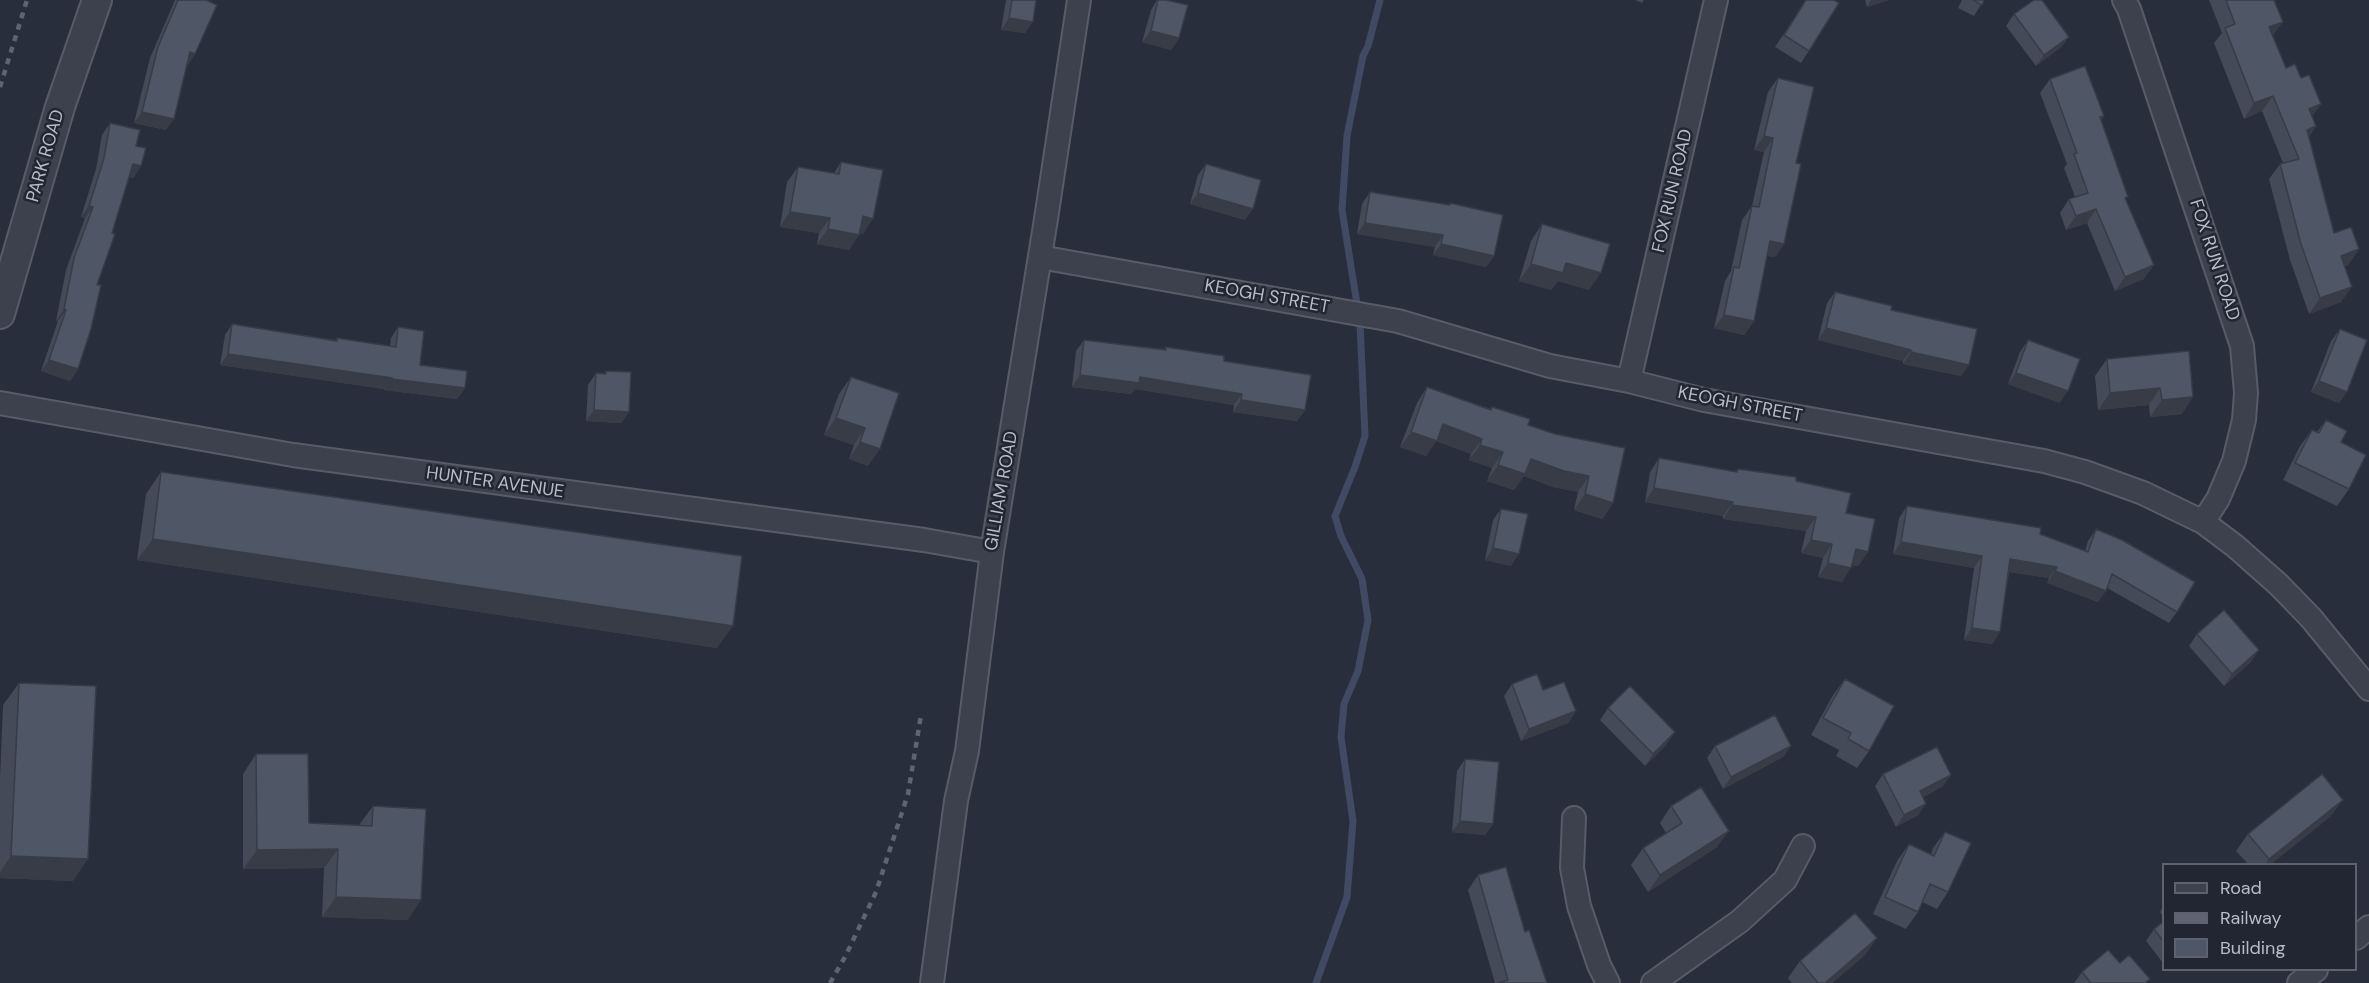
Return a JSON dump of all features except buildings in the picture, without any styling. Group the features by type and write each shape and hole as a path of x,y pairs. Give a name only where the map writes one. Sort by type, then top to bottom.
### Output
{"street":[{"name":"PARK ROAD","path":"0,314 60,107 97,0"},
{"name":"GILLIAM ROAD","path":"932,983 956,801 967,751 992,552 1079,0"},
{"name":"FOX RUN ROAD","path":"1629,381 1716,0"},
{"name":"FOX RUN ROAD","path":"2124,0 2137,31 2242,345 2246,393 2244,420 2234,461 2218,499 2203,522"},
{"name":"KEOGH STREET","path":"1040,257 1398,321 1550,366 1629,381 1704,400 2044,461 2085,472 2144,494 2203,522 2245,554 2311,618 2369,689"},
{"name":"HUNTER AVENUE","path":"0,403 293,455 924,540 992,552"},
{"path":"1574,818 1572,868 1579,906 1599,965 1608,983"},
{"path":"1653,983 1740,921 1785,880 1803,846"},
{"path":"2357,936 2369,927"},
{"path":"2299,983 2314,971"}],"waterway":[{"path":"1316,983 1347,897 1353,821 1341,737 1344,704 1358,671 1368,620 1362,579 1341,536 1335,516 1365,436 1360,323 1342,210 1347,136 1363,56 1368,46 1380,0"}],"railway":[{"path":"0,87 27,0"},
{"path":"830,983 876,892 908,794 921,715"}]}
